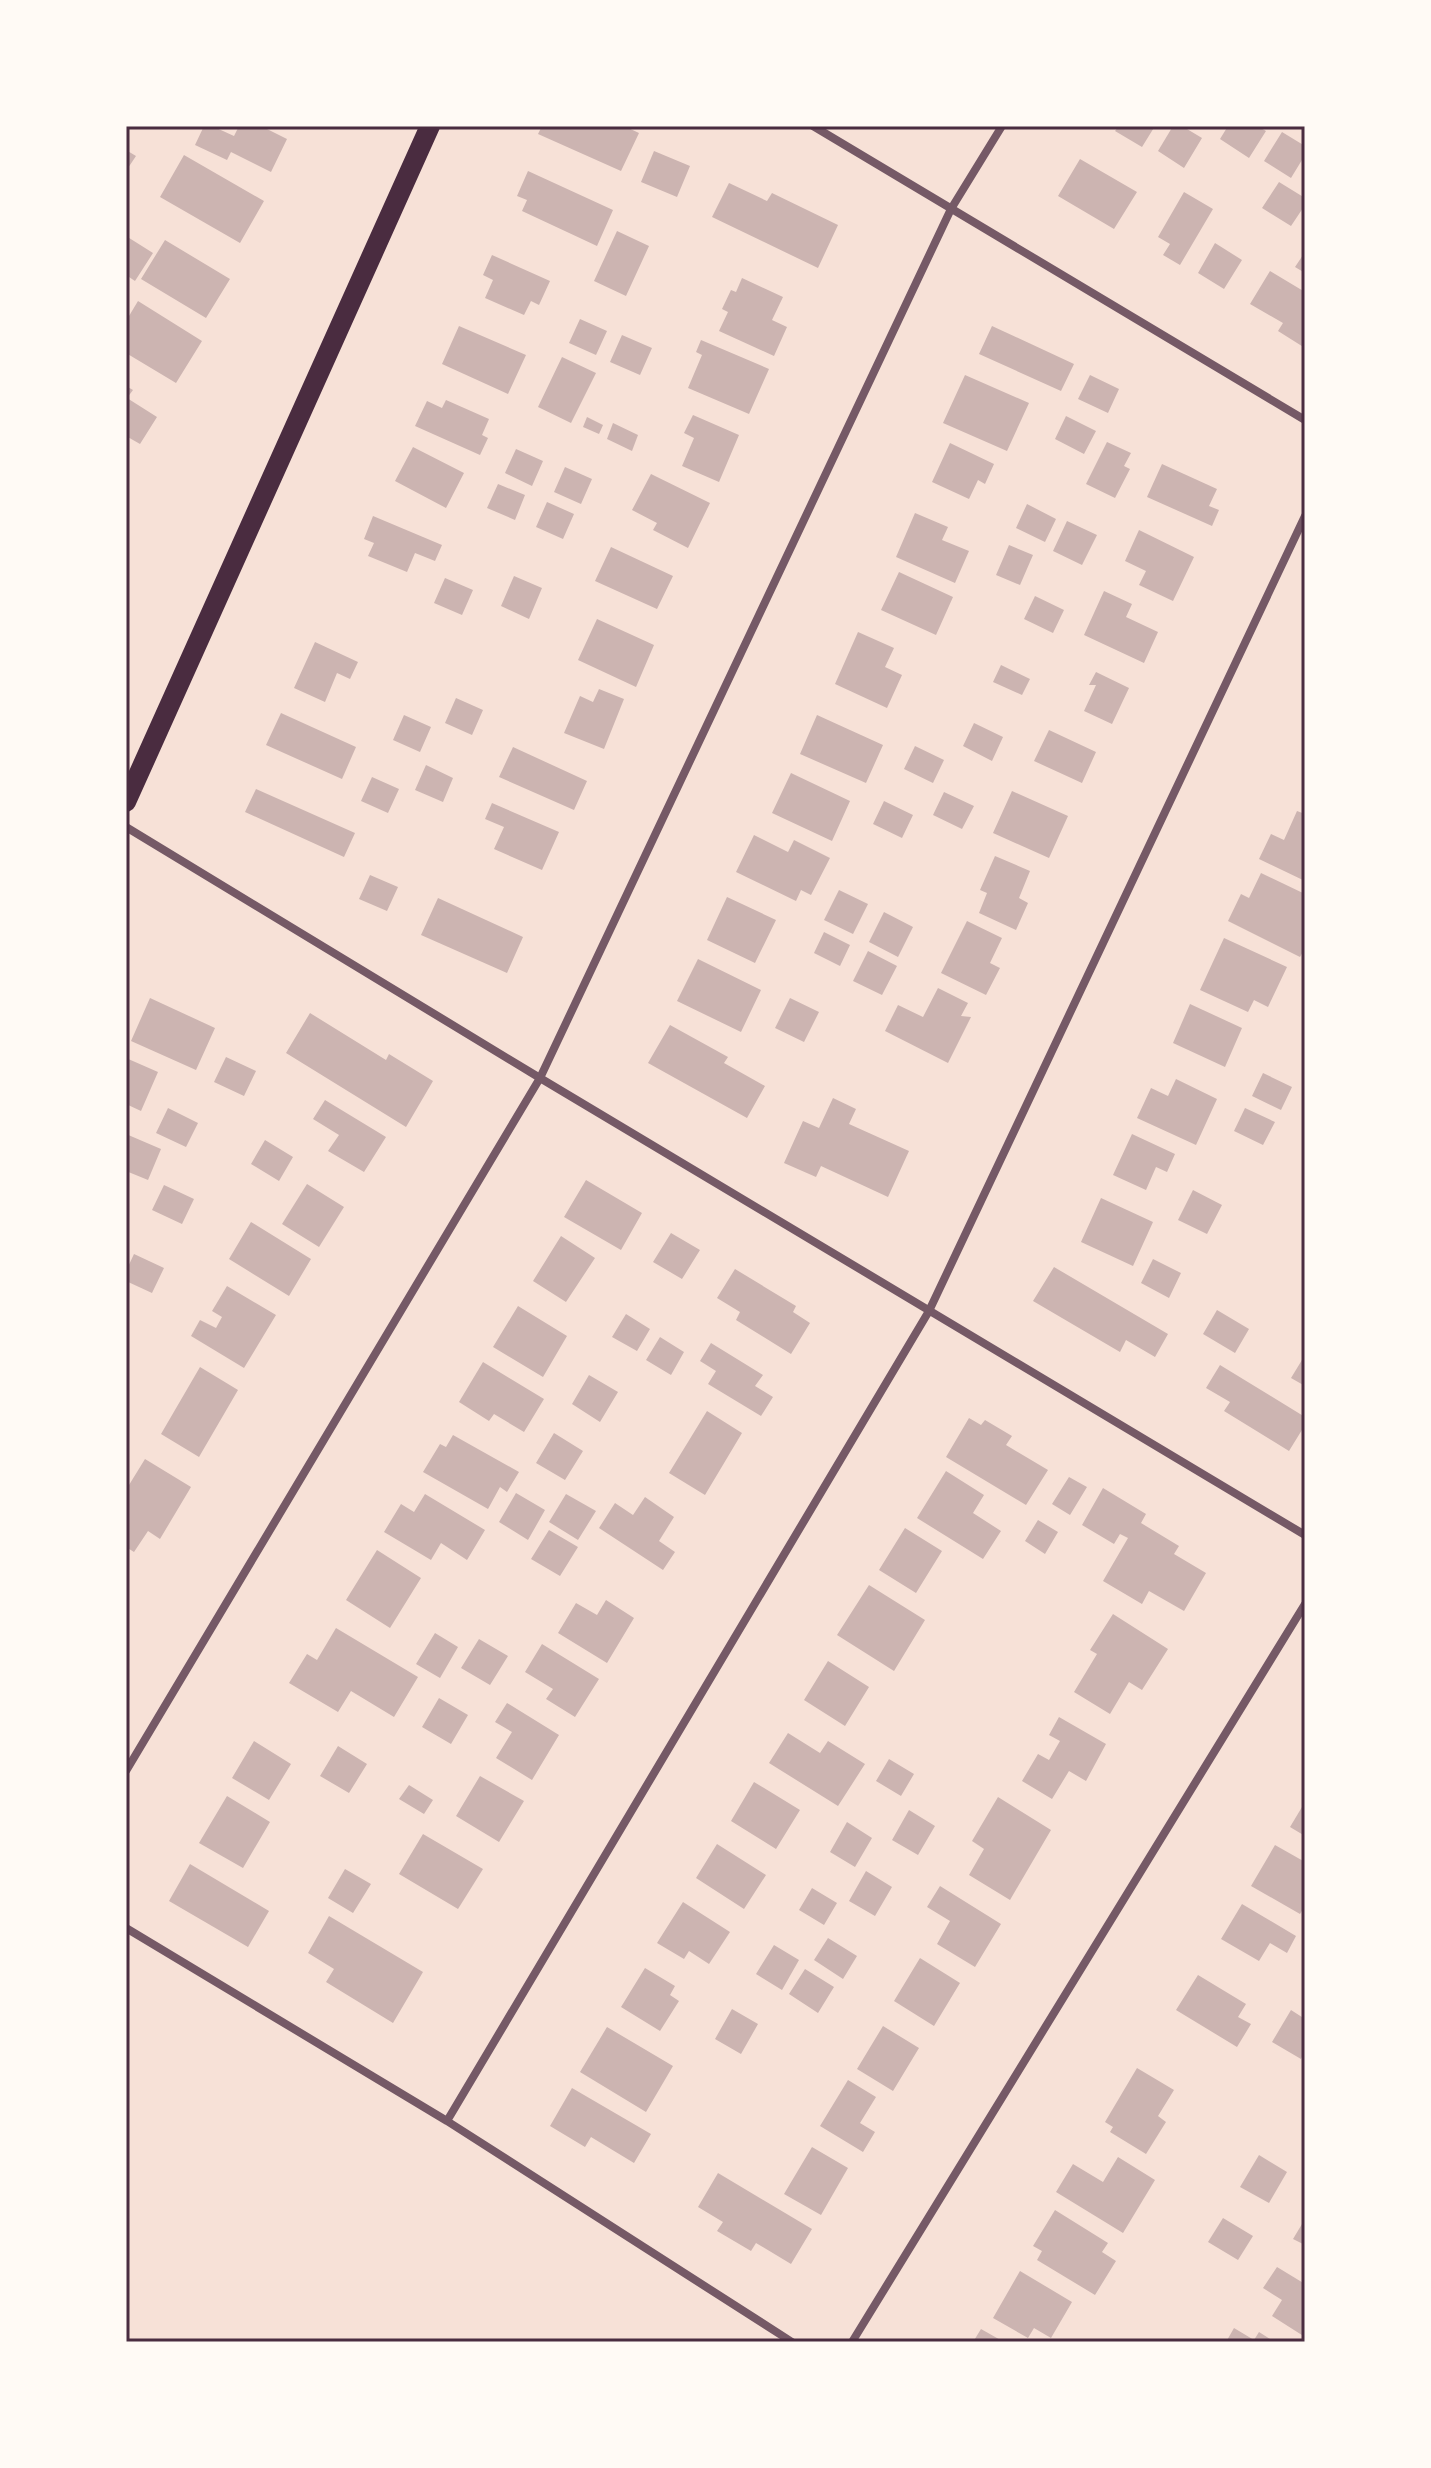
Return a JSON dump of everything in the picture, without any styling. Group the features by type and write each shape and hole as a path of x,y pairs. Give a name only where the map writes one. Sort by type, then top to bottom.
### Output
{"main road":[{"path":"126,802 430,126"}],"street":[{"path":"813,126 1305,420"},
{"path":"126,1771 540,1078 951,209 1002,126"},
{"path":"447,2121 929,1311 1305,516"},
{"path":"126,827 1305,1535"},
{"path":"852,2342 1305,1604"},
{"path":"126,1928 447,2121 792,2342"}],"building":[{"path":"204,126 212,126 234,136 239,126 261,126 287,139 271,172 231,152 227,160 195,145"},
{"path":"542,126 624,126 639,133 621,171 538,134"},
{"path":"1119,126 1155,126 1142,147 1115,131"},
{"path":"1173,126 1182,126 1202,138 1184,168 1158,151"},
{"path":"1228,126 1257,126 1266,131 1249,158 1220,139"},
{"path":"1282,132 1305,146 1305,155 1291,178 1264,161"},
{"path":"126,150 136,156 126,171"},
{"path":"654,151 690,166 677,197 641,182"},
{"path":"184,155 264,201 240,243 160,197"},
{"path":"1080,159 1137,192 1114,229 1058,196"},
{"path":"528,171 613,210 597,246 522,211 527,200 517,196"},
{"path":"1279,182 1305,198 1305,205 1291,226 1262,208"},
{"path":"729,183 767,201 772,193 838,225 818,268 712,217"},
{"path":"1184,192 1213,209 1180,265 1163,255 1170,244 1158,237"},
{"path":"617,231 649,246 626,296 594,281"},
{"path":"126,236 153,253 135,281 126,275"},
{"path":"165,240 230,279 206,318 141,279"},
{"path":"1215,243 1242,260 1224,289 1198,273"},
{"path":"1305,252 1305,273 1295,267"},
{"path":"492,255 550,281 539,305 531,301 524,315 485,298 493,280 483,275"},
{"path":"1270,271 1305,292 1305,348 1278,331 1283,323 1250,304"},
{"path":"742,278 783,297 772,320 787,327 774,356 719,331 728,312 722,309 731,290 736,292"},
{"path":"138,301 202,341 176,383 126,353 126,321"},
{"path":"580,319 607,331 596,355 569,343"},
{"path":"459,326 526,355 508,394 442,364"},
{"path":"992,326 1074,364 1061,391 979,354"},
{"path":"622,335 652,348 640,375 610,362"},
{"path":"701,340 769,369 749,414 688,388 702,355 696,352"},
{"path":"562,357 596,373 571,423 538,407"},
{"path":"965,375 1029,403 1007,451 943,423"},
{"path":"1090,375 1119,389 1108,413 1078,399"},
{"path":"126,386 133,390 127,398 157,417 140,444 126,436"},
{"path":"446,400 489,419 482,435 488,438 480,455 415,426 427,401 442,408"},
{"path":"693,415 739,435 719,482 682,466 694,438 684,433"},
{"path":"1066,416 1096,431 1084,454 1055,439"},
{"path":"587,417 603,425 599,434 583,427"},
{"path":"613,423 638,435 632,451 607,439"},
{"path":"1107,442 1131,453 1124,466 1130,469 1115,498 1086,484"},
{"path":"950,443 994,464 985,484 978,480 969,499 932,482"},
{"path":"413,447 464,473 446,508 395,481"},
{"path":"516,449 543,461 532,486 505,473"},
{"path":"1162,464 1217,489 1209,506 1219,510 1212,526 1147,497"},
{"path":"565,467 592,479 581,504 554,492"},
{"path":"651,474 710,503 688,548 653,530 657,523 632,510"},
{"path":"498,484 525,495 515,520 487,508"},
{"path":"547,502 574,514 563,539 536,527"},
{"path":"1027,504 1056,519 1045,542 1016,528"},
{"path":"915,513 948,527 942,540 969,551 955,583 896,557"},
{"path":"373,516 442,545 435,561 415,553 407,572 368,556 374,543 364,539"},
{"path":"1067,521 1097,535 1082,565 1053,551"},
{"path":"1139,530 1194,557 1173,601 1139,585 1146,571 1125,561"},
{"path":"1009,545 1033,555 1020,585 996,575"},
{"path":"611,547 673,576 657,609 595,581"},
{"path":"899,572 953,597 936,635 881,610"},
{"path":"514,576 542,588 529,619 501,606"},
{"path":"445,578 473,590 462,615 434,603"},
{"path":"1104,591 1132,604 1126,617 1158,632 1144,663 1084,635"},
{"path":"1035,596 1064,610 1053,633 1024,619"},
{"path":"597,619 654,645 636,687 578,660"},
{"path":"858,632 894,648 885,667 902,675 887,708 835,684"},
{"path":"315,642 358,662 350,679 337,673 325,702 294,688"},
{"path":"1001,665 1030,679 1022,695 993,682"},
{"path":"1096,672 1129,688 1112,724 1084,711 1096,685 1089,685"},
{"path":"599,689 624,699 604,749 564,733 580,696 593,702"},
{"path":"456,698 483,710 472,735 445,723"},
{"path":"281,713 356,747 342,779 266,745"},
{"path":"404,715 431,727 420,752 393,740"},
{"path":"817,715 883,745 866,783 800,754"},
{"path":"974,723 1003,737 992,761 963,746"},
{"path":"1049,730 1096,752 1082,783 1034,761"},
{"path":"915,746 944,760 933,783 904,769"},
{"path":"513,747 587,781 574,810 499,777"},
{"path":"426,765 453,778 443,802 415,790"},
{"path":"791,773 850,801 832,841 772,813"},
{"path":"372,777 399,789 388,813 361,801"},
{"path":"256,789 355,833 344,857 245,812"},
{"path":"1012,791 1068,816 1049,858 993,833"},
{"path":"944,792 974,806 962,829 933,815"},
{"path":"884,801 913,815 902,838 873,824"},
{"path":"492,803 559,832 542,870 494,849 504,827 485,819"},
{"path":"1297,811 1305,814 1305,881 1259,859 1271,834 1284,840"},
{"path":"754,835 788,852 794,840 830,858 811,895 801,890 796,901 736,872"},
{"path":"995,856 1030,871 1019,898 1028,903 1016,930 979,913 987,893 980,890"},
{"path":"1261,873 1305,894 1305,948 1300,957 1228,921 1241,894 1249,898"},
{"path":"370,875 398,887 387,911 359,899"},
{"path":"839,890 868,904 853,934 824,920"},
{"path":"727,897 776,920 755,963 707,940"},
{"path":"438,898 523,937 507,973 421,935"},
{"path":"884,912 913,927 898,957 869,942"},
{"path":"967,921 1002,938 990,963 1000,968 986,995 941,973"},
{"path":"824,932 850,945 840,966 814,953"},
{"path":"1224,938 1287,967 1268,1007 1254,1000 1248,1012 1200,990"},
{"path":"868,951 897,966 882,995 853,981"},
{"path":"698,959 761,990 741,1032 677,1001"},
{"path":"938,988 968,1003 961,1016 971,1017 948,1063 885,1031 898,1005 923,1017"},
{"path":"150,998 215,1028 196,1070 131,1041"},
{"path":"790,998 819,1012 804,1042 775,1028"},
{"path":"1190,1004 1242,1028 1225,1067 1173,1043"},
{"path":"310,1013 386,1060 389,1054 433,1081 406,1127 286,1053"},
{"path":"670,1025 728,1057 724,1063 765,1086 747,1118 648,1063"},
{"path":"226,1057 256,1071 244,1096 214,1082"},
{"path":"126,1058 158,1072 141,1111 126,1104"},
{"path":"1263,1073 1292,1087 1281,1110 1252,1096"},
{"path":"1176,1079 1217,1099 1196,1145 1137,1118 1151,1088 1168,1096"},
{"path":"833,1098 856,1109 849,1124 909,1151 888,1197 821,1166 816,1177 784,1163 803,1121 819,1128"},
{"path":"325,1100 386,1137 364,1172 328,1151 339,1135 313,1119"},
{"path":"168,1108 198,1123 186,1147 156,1133"},
{"path":"1245,1108 1275,1122 1263,1145 1234,1131"},
{"path":"126,1134 161,1149 148,1180 126,1171"},
{"path":"1132,1134 1175,1154 1167,1172 1156,1167 1146,1190 1113,1175"},
{"path":"265,1140 293,1157 279,1181 251,1164"},
{"path":"586,1180 642,1213 621,1250 564,1217"},
{"path":"307,1184 344,1207 319,1247 282,1224"},
{"path":"164,1185 194,1199 182,1224 152,1210"},
{"path":"1193,1190 1222,1205 1207,1234 1178,1220"},
{"path":"1101,1198 1153,1222 1133,1266 1081,1242"},
{"path":"251,1222 311,1259 289,1296 229,1259"},
{"path":"671,1233 700,1250 682,1279 653,1262"},
{"path":"561,1236 595,1258 566,1302 533,1281"},
{"path":"134,1254 164,1268 152,1293 126,1281 126,1271"},
{"path":"1153,1259 1181,1273 1169,1298 1141,1283"},
{"path":"1054,1267 1168,1334 1155,1357 1126,1340 1120,1352 1033,1301"},
{"path":"735,1269 796,1306 793,1312 810,1323 791,1354 736,1320 740,1312 717,1298"},
{"path":"227,1286 276,1315 244,1368 191,1336 200,1320 216,1328 222,1317 212,1311"},
{"path":"518,1306 567,1336 543,1377 493,1347"},
{"path":"1217,1310 1249,1329 1235,1353 1203,1334"},
{"path":"626,1314 650,1329 637,1351 612,1337"},
{"path":"660,1337 684,1352 671,1375 646,1360"},
{"path":"711,1343 763,1375 755,1386 773,1397 761,1416 708,1384 716,1371 700,1361"},
{"path":"1305,1355 1305,1386 1291,1378"},
{"path":"483,1362 544,1399 524,1432 494,1414 489,1421 459,1402"},
{"path":"1220,1365 1305,1417 1305,1425 1289,1451 1224,1411 1230,1402 1206,1388"},
{"path":"200,1367 238,1390 199,1457 161,1434"},
{"path":"589,1375 618,1392 600,1422 572,1404"},
{"path":"707,1411 742,1433 705,1495 669,1473"},
{"path":"969,1418 981,1425 985,1420 1012,1436 1006,1445 1048,1470 1026,1505 946,1457"},
{"path":"554,1433 583,1451 565,1480 536,1463"},
{"path":"453,1435 519,1472 507,1492 500,1487 488,1509 423,1472 440,1444 446,1447"},
{"path":"145,1459 191,1487 160,1539 148,1531 134,1552 126,1547 126,1483 129,1485"},
{"path":"946,1471 984,1495 973,1513 1001,1531 983,1559 917,1518"},
{"path":"1069,1477 1087,1487 1070,1515 1052,1504"},
{"path":"1103,1488 1146,1514 1141,1523 1179,1546 1174,1554 1206,1573 1184,1611 1149,1591 1142,1604 1103,1581 1128,1538 1120,1534 1114,1544 1082,1525"},
{"path":"516,1493 545,1510 528,1540 499,1522"},
{"path":"425,1494 485,1530 467,1560 441,1543 431,1560 384,1532 401,1504 414,1512"},
{"path":"566,1494 596,1511 578,1540 549,1522"},
{"path":"645,1497 674,1517 659,1541 675,1552 663,1570 599,1528 615,1503 633,1515"},
{"path":"1038,1520 1058,1532 1045,1554 1025,1541"},
{"path":"905,1528 942,1551 916,1593 879,1570"},
{"path":"549,1530 578,1547 560,1576 531,1559"},
{"path":"377,1550 421,1578 390,1628 346,1600"},
{"path":"869,1585 925,1620 894,1671 837,1635"},
{"path":"606,1600 634,1618 607,1663 558,1633 576,1603 597,1615"},
{"path":"1113,1614 1168,1649 1142,1690 1129,1682 1110,1714 1074,1692 1097,1654 1090,1650"},
{"path":"336,1628 418,1677 394,1717 351,1691 338,1712 289,1683 307,1654 317,1660"},
{"path":"435,1633 458,1647 440,1678 416,1664"},
{"path":"479,1639 508,1656 490,1685 461,1668"},
{"path":"542,1644 599,1679 575,1717 546,1699 553,1689 525,1672"},
{"path":"828,1661 869,1687 845,1726 804,1700"},
{"path":"439,1698 468,1715 451,1744 422,1727"},
{"path":"507,1703 559,1735 532,1780 496,1758 512,1732 495,1722"},
{"path":"1059,1717 1106,1744 1086,1781 1069,1771 1052,1799 1022,1781 1038,1754 1049,1760 1060,1741 1049,1735"},
{"path":"788,1733 820,1753 828,1741 865,1764 838,1806 769,1763"},
{"path":"254,1741 291,1764 269,1800 232,1778"},
{"path":"338,1746 367,1764 349,1793 320,1776"},
{"path":"889,1759 914,1774 901,1796 876,1781"},
{"path":"480,1776 524,1801 499,1842 456,1816"},
{"path":"754,1782 800,1810 776,1849 731,1821"},
{"path":"409,1785 433,1800 424,1814 399,1799"},
{"path":"227,1796 270,1822 243,1868 199,1843"},
{"path":"998,1797 1051,1830 1010,1900 969,1875 984,1849 972,1841"},
{"path":"1305,1802 1305,1836 1290,1827"},
{"path":"909,1810 935,1826 918,1855 892,1840"},
{"path":"847,1822 872,1838 855,1867 830,1852"},
{"path":"423,1834 483,1869 458,1909 399,1874"},
{"path":"717,1844 766,1875 744,1909 696,1878"},
{"path":"1275,1845 1305,1862 1305,1906 1300,1914 1251,1886"},
{"path":"190,1864 269,1911 248,1947 169,1901"},
{"path":"345,1869 371,1884 353,1913 328,1898"},
{"path":"866,1871 892,1887 875,1916 849,1901"},
{"path":"940,1886 1001,1924 975,1967 937,1944 950,1921 927,1907"},
{"path":"812,1888 837,1903 824,1925 799,1910"},
{"path":"683,1902 730,1932 709,1964 689,1951 684,1959 657,1943"},
{"path":"1242,1904 1296,1936 1287,1953 1270,1943 1259,1961 1221,1939"},
{"path":"329,1916 423,1972 393,2023 326,1982 334,1969 308,1953"},
{"path":"828,1938 857,1956 843,1979 814,1960"},
{"path":"774,1945 799,1960 782,1990 756,1974"},
{"path":"920,1958 960,1983 934,2026 894,2001"},
{"path":"645,1968 675,1986 670,1995 679,2001 660,2031 621,2007"},
{"path":"805,1969 834,1987 818,2013 789,1994"},
{"path":"1198,1975 1246,2004 1238,2017 1251,2024 1237,2047 1176,2010"},
{"path":"732,2009 758,2024 741,2054 715,2039"},
{"path":"1291,2010 1305,2019 1305,2051 1301,2059 1272,2042"},
{"path":"883,2026 919,2048 893,2091 857,2069"},
{"path":"607,2027 673,2066 646,2112 580,2072"},
{"path":"1137,2068 1174,2090 1158,2116 1166,2122 1146,2154 1110,2132 1113,2127 1105,2122"},
{"path":"848,2080 876,2097 860,2123 875,2132 863,2152 820,2126"},
{"path":"572,2088 651,2134 634,2163 591,2137 585,2147 550,2126"},
{"path":"812,2147 848,2168 821,2215 784,2194"},
{"path":"1259,2155 1287,2172 1269,2203 1240,2187"},
{"path":"1118,2157 1155,2180 1123,2233 1056,2192 1073,2164 1103,2182"},
{"path":"718,2173 812,2229 791,2264 756,2243 751,2251 717,2231 723,2222 698,2207"},
{"path":"1055,2210 1108,2243 1102,2252 1116,2261 1095,2295 1037,2260 1042,2251 1033,2246"},
{"path":"1223,2218 1253,2236 1238,2260 1208,2242"},
{"path":"1305,2219 1305,2245 1293,2239"},
{"path":"1277,2267 1305,2284 1305,2337 1272,2316 1282,2300 1263,2288"},
{"path":"1020,2271 1072,2302 1051,2338 1034,2328 1028,2338 993,2318"},
{"path":"1234,2328 1254,2340 1259,2332 1275,2342 1226,2342"},
{"path":"981,2329 1004,2342 973,2342"}]}
